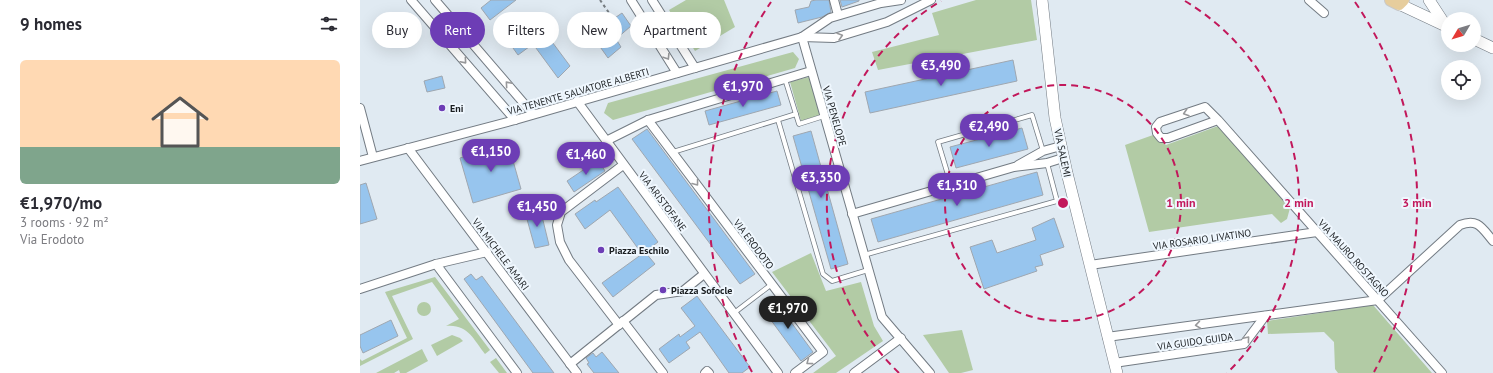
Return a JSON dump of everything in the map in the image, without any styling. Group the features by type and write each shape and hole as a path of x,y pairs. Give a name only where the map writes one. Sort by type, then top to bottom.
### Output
{"street":[{"path":"411,0 515,120"},
{"path":"434,0 533,114"},
{"path":"631,0 676,73"},
{"path":"652,0 695,68"},
{"path":"834,0 838,15"},
{"name":"VIA TENENTE SALVATORE ALBERTI","path":"802,37 830,18 838,15 881,3 901,0"},
{"name":"VIA TENENTE SALVATORE ALBERTI","path":"360,161 515,120 802,37 834,38 887,22 931,0"},
{"name":"VIA SALEMI","path":"1042,0 1055,118 1063,158 1115,368"},
{"path":"1309,0 1324,13"},
{"path":"1428,0 1441,18"},
{"path":"1398,1 1441,24"},
{"name":"VIA PENELOPE","path":"802,37 882,317 930,373"},
{"path":"1481,42 1493,48"},
{"path":"606,141 648,120 811,71"},
{"name":"VIA ARISTOFANE","path":"577,101 778,373"},
{"name":"VIA MAURO ROSTAGNO","path":"1218,120 1168,138 1161,138 1156,127 1160,122 1205,107 1218,120 1442,373"},
{"path":"360,108 373,158"},
{"name":"VIA ERODOTO","path":"648,120 823,352 795,373"},
{"path":"1014,167 1043,151 1061,146"},
{"name":"VIA MICHELE AMARI","path":"408,148 577,373"},
{"path":"852,214 1014,167 1047,163 1063,158"},
{"path":"624,164 561,212 558,225 560,242 569,260 663,373"},
{"path":"1378,300 1460,225 1470,222 1478,224 1493,241"},
{"name":"VIA ROSARIO LIVATINO","path":"1090,265 1317,232"},
{"path":"360,289 436,264 487,252"},
{"path":"436,264 517,373"},
{"path":"570,364 656,295 683,290 704,274"},
{"name":"VIA GUIDO GUIDA","path":"1107,337 1378,300"},
{"name":"VIA GUIDO GUIDA","path":"1115,368 1244,344 1265,316"},
{"path":"854,373 901,338"},
{"path":"705,373 707,371 709,373"}],"lane":[{"path":"785,79 799,124 824,116"},
{"path":"673,152 796,114"},
{"path":"951,185 938,142 1032,115 1043,151"},
{"path":"778,120 823,274 832,281 868,270"},
{"path":"864,255 1057,201 1047,163"},
{"path":"733,313 772,284"}],"path":[{"path":"600,0 608,12"}],"green space":[{"path":"686,0 724,0 735,27 721,35 721,12 670,12 669,10"},
{"path":"976,0 1031,0 1037,40 878,70 872,52 939,35 932,13"},
{"path":"693,48 700,48 695,51"},
{"path":"793,52 799,59 795,68 613,120 604,113 608,103"},
{"path":"809,77 820,115 801,121 790,82"},
{"path":"1218,126 1290,208 1287,219 1281,223 1272,214 1149,232 1125,145 1153,135 1166,145"},
{"path":"811,253 826,291 861,282 874,326 883,341 836,373 813,373 836,356 772,272"},
{"path":"435,277 490,350 485,354 465,330 460,327 446,326 459,319 432,282 392,296 413,339 360,366 360,359 362,361 407,338 385,292"},
{"path":"421,302 427,302 431,306 431,312 427,316 421,316 417,312 417,306"},
{"path":"1373,305 1432,373 1338,373 1335,369 1334,342 1324,332 1268,334 1267,321"},
{"path":"962,330 973,370 961,373 949,373 923,335"},
{"path":"452,335 463,341 437,356 431,345"},
{"path":"422,349 428,361 406,373 400,373 399,370 394,373 376,373"},
{"path":"496,358 507,373 499,373 490,362"}],"building":[{"path":"491,0 516,0 500,12 493,12 493,18 490,20 481,8"},
{"path":"829,0 831,12 822,17 798,23 795,10 809,7 811,1"},
{"path":"840,0 859,0 859,1 842,7"},
{"path":"622,13 630,25 630,27 622,34"},
{"path":"513,48 528,48 518,55"},
{"path":"536,48 557,48 570,66 558,78"},
{"path":"601,48 620,48 608,58"},
{"path":"1013,60 1017,81 870,113 865,92"},
{"path":"442,76 445,88 427,92 424,81"},
{"path":"777,91 781,105 709,125 705,111"},
{"path":"1022,128 1028,149 956,168 950,147"},
{"path":"647,129 755,274 740,284 632,139"},
{"path":"811,131 848,264 831,269 793,136"},
{"path":"508,143 521,189 473,203 460,158"},
{"path":"598,160 605,171 574,192 567,181"},
{"path":"1037,172 1043,195 878,242 871,219"},
{"path":"366,183 377,219 360,224 360,185"},
{"path":"618,187 658,242 645,252 655,264 613,297 602,283 642,254 610,210 585,229 575,214 595,200 596,202"},
{"path":"540,208 549,245 535,248 525,212"},
{"path":"1054,218 1064,247 1040,255 1043,265 1035,267 1037,271 984,289 970,247 992,240 997,253 1036,240 1032,228"},
{"path":"471,274 476,280 482,276 554,373 533,373 464,279"},
{"path":"697,296 750,367 742,373 729,373 700,332 686,342 690,348 669,363 659,349 679,334 680,337 695,326 681,308"},
{"path":"774,299 813,352 801,361 762,308"},
{"path":"391,320 398,336 363,353 360,346 360,335"},
{"path":"602,352 619,373 594,373 587,364 589,363 586,358 593,353 596,357"}],"place":[{"name":"Eni","path":"442,108"},
{"name":"Piazza Eschilo","path":"601,250"},
{"name":"Piazza Sofocle","path":"663,290"}]}
